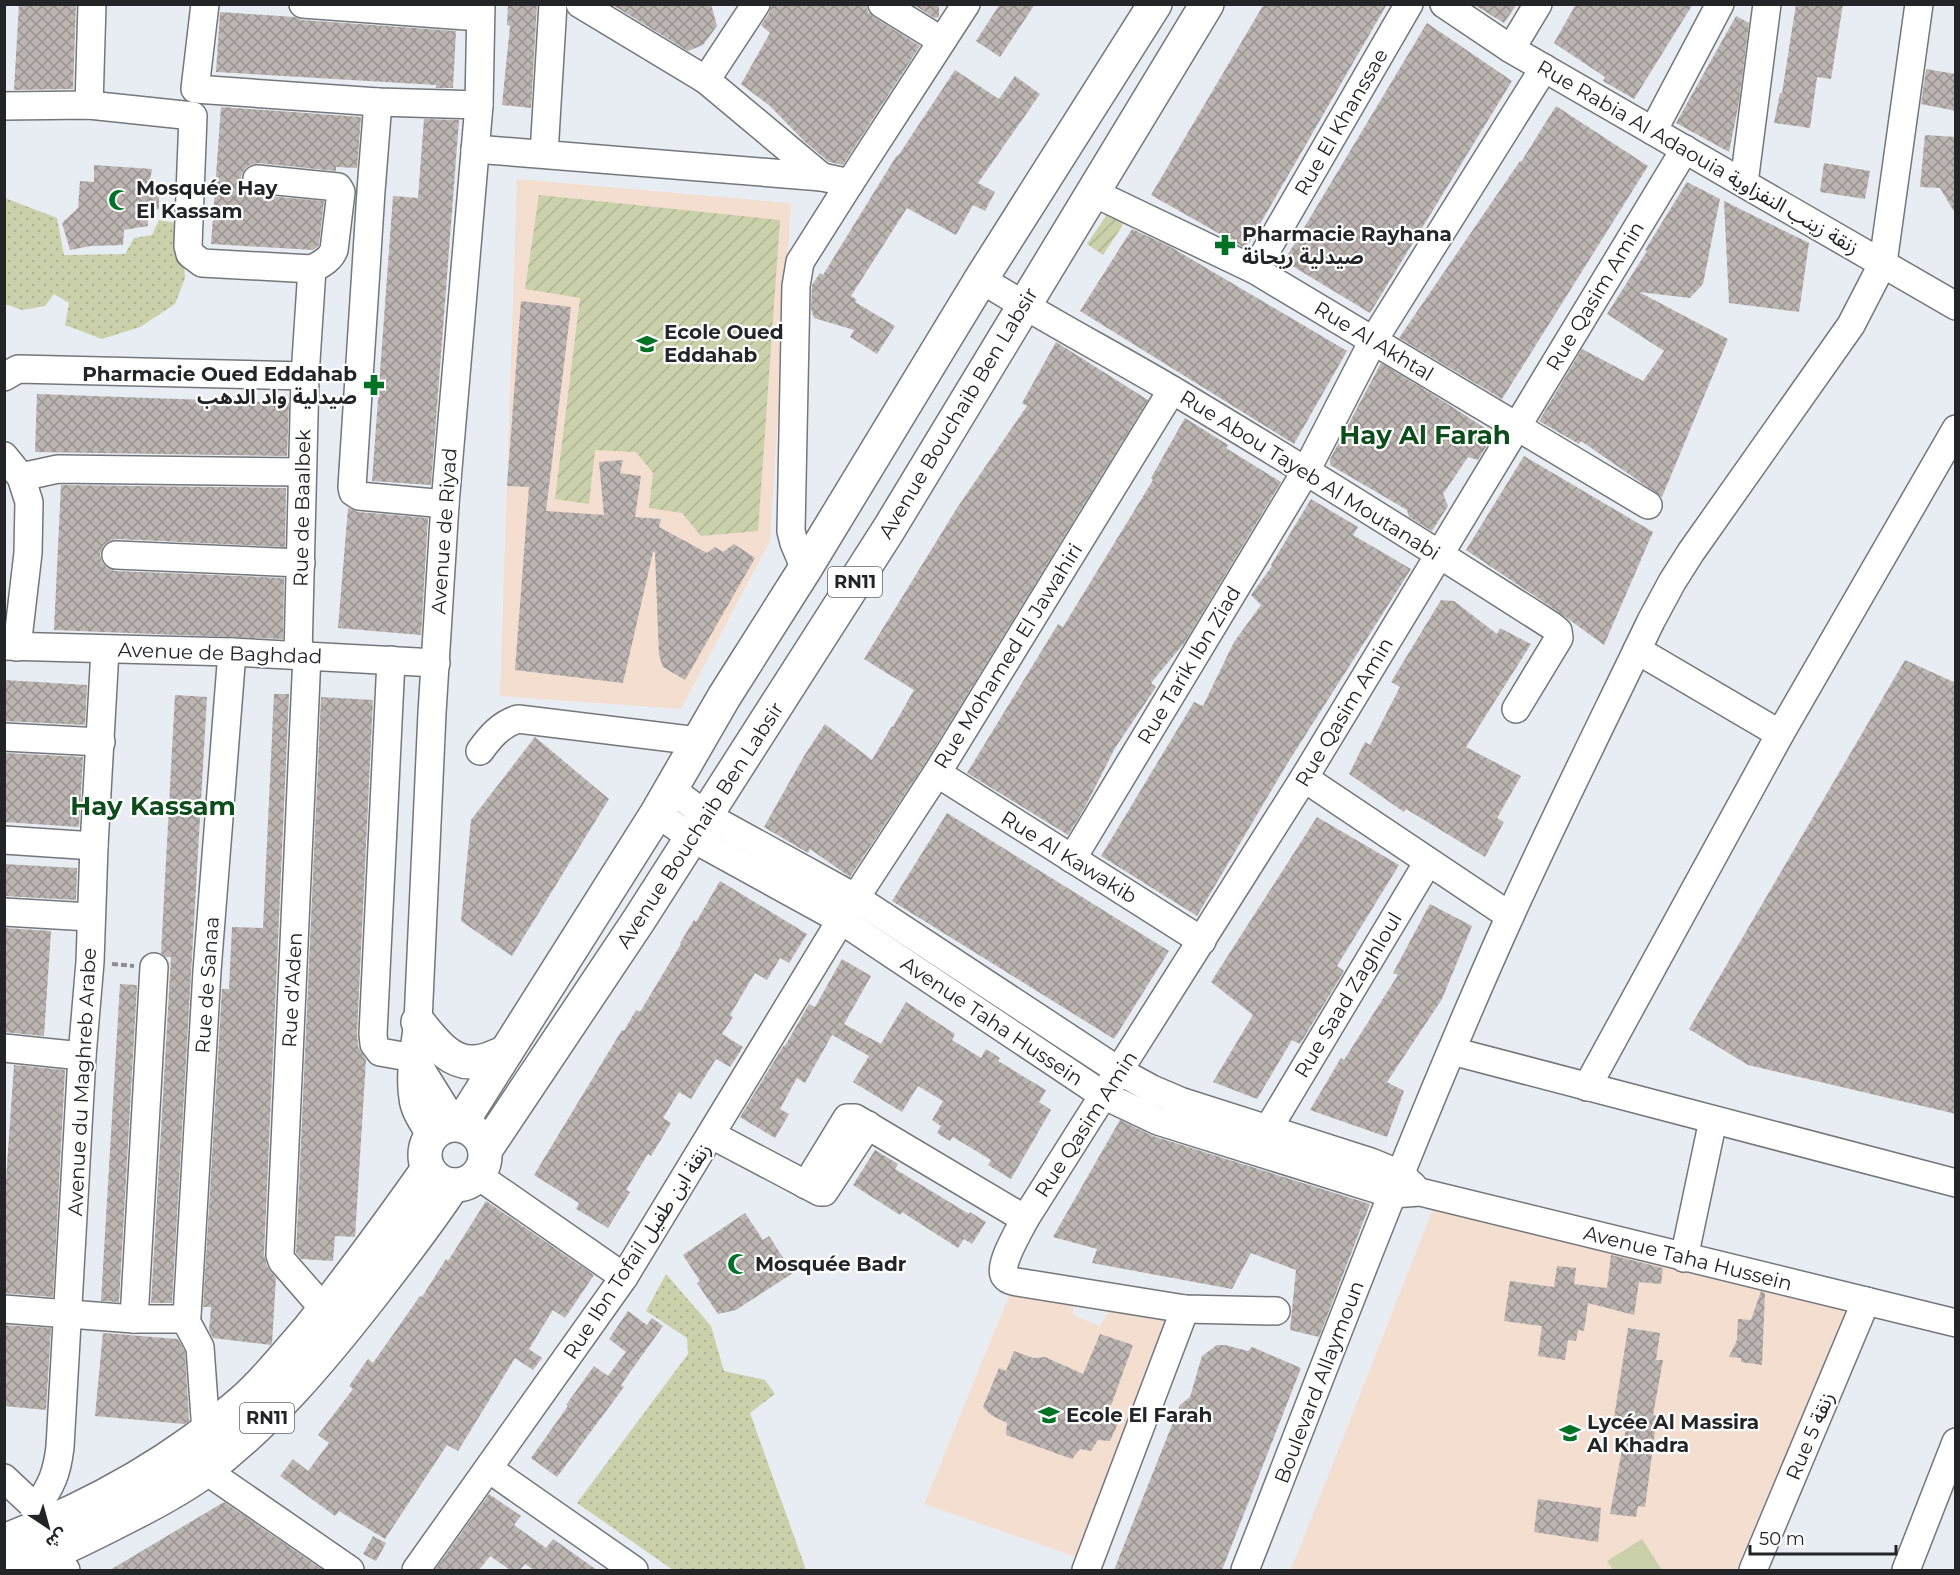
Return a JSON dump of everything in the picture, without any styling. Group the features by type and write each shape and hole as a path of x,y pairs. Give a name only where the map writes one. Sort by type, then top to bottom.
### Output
{"main road":[{"name":"RN11","path":"461,1170 424,1152 449,1128 506,1052 664,801 698,741 981,279 1155,4"},
{"name":"Avenue Bouchaib Ben Labsir","path":"4,1541 49,1540 157,1501 205,1470 270,1415 309,1373 403,1255 699,827 890,529 1207,4"},
{"path":"418,1022 436,1044 446,1053 460,1060 473,1062 506,1052"},
{"path":"449,1128 475,1132 483,1142 461,1170"},
{"name":"Avenue Bouchaib Ben Labsir","path":"12,1570 49,1540 64,1517 154,1467 206,1432 245,1400 281,1362 380,1237 461,1170"}],"street":[{"path":"89,105 92,4"},
{"path":"205,4 193,116 188,246 190,254 202,263 312,269 326,261 334,250 341,192 338,187 257,179"},
{"path":"303,4 481,11"},
{"path":"544,154 553,4"},
{"path":"580,4 706,80 822,177"},
{"path":"706,80 756,4"},
{"path":"882,4 942,41"},
{"path":"805,569 791,531 800,262 966,4"},
{"name":"Rue El Khanssae","path":"1255,270 1409,4"},
{"name":"Rue Rabia Al Adaouia زنقة زينب النفزاوية","path":"1444,4 1511,49 1956,306"},
{"path":"1511,49 1538,4"},
{"path":"1653,131 1720,4"},
{"path":"1744,183 1767,4"},
{"name":"Boulevard Allaymoun","path":"1245,1570 1396,1184 1452,1051 1510,916 1637,650 1690,552 1851,325 1883,263 1919,4"},
{"name":"Avenue de Riyad","path":"414,1058 418,1022 432,712 445,504 479,105 481,11"},
{"name":"Rue Tarik Ibn Ziad","path":"1072,859 1306,471 1373,341 1544,68"},
{"path":"195,89 378,102 479,105"},
{"path":"378,102 352,487 353,492 359,496 445,504"},
{"path":"4,106 89,105 193,116"},
{"path":"475,149 822,177 850,183"},
{"name":"Rue Qasim Amin","path":"1185,1309 1017,1282 1009,1280 1004,1273 1004,1264 1025,1219 1304,778 1684,149"},
{"name":"Rue Al Akhtal","path":"1092,192 1255,270 1648,505"},
{"name":"Rue de Baalbek","path":"302,655 302,472 312,269"},
{"name":"Rue Abou Tayeb Al Moutanabi","path":"981,279 1023,306 1172,390 1306,471 1552,626 1559,634 1516,709"},
{"path":"4,377 18,369 305,376"},
{"name":"Rue Mohamed El Jawahiri","path":"848,909 937,773 1172,390"},
{"path":"1587,1087 1780,734 1956,429"},
{"path":"4,456 21,477 29,502 30,525 11,646"},
{"path":"21,477 58,469 302,472"},
{"path":"116,555 301,563"},
{"name":"Avenue de Baghdad","path":"11,646 232,652 436,663"},
{"name":"Avenue du Maghreb Arabe","path":"49,1540 53,1482 58,1465 69,1313 82,1056 90,962 93,846 105,650"},
{"path":"1637,650 1780,734"},
{"name":"Rue de Sanaa","path":"185,1319 187,1316 207,971 232,652"},
{"name":"Rue d'Aden","path":"302,655 280,1255 282,1261 324,1309"},
{"path":"391,660 374,1044 380,1052 414,1058 449,1128"},
{"path":"480,750 495,733 518,719 698,741"},
{"path":"4,737 101,742"},
{"name":"Rue Al Kawakib","path":"937,773 1202,941"},
{"path":"1304,778 1510,916"},
{"name":"Avenue Taha Hussein","path":"664,801 699,827 848,909 1152,1089 1180,1101 1371,1162 1396,1184"},
{"path":"4,840 93,846"},
{"name":"Rue Saad Zaghloul","path":"1268,1129 1428,862"},
{"name":"Avenue Taha Hussein","path":"848,909 1102,1095 1158,1121 1420,1192 1956,1323"},
{"name":"Rue Ibn Tofail زنقة ابن طفيل","path":"416,1570 624,1277 848,909"},
{"path":"4,912 90,917"},
{"path":"134,1319 154,967"},
{"path":"4,1048 82,1056"},
{"path":"1452,1051 1956,1183"},
{"path":"712,1135 806,1185 847,1118 855,1118 1025,1219"},
{"path":"1684,1258 1713,1119"},
{"path":"461,1170 624,1277"},
{"name":"Rue 5 زنقة","path":"1753,1570 1866,1301"},
{"path":"4,1309 134,1319 185,1319 200,1347 206,1432"},
{"path":"1086,1570 1185,1309 1276,1311"},
{"path":"1905,1570 1956,1442"},
{"path":"489,1469 634,1570"},
{"path":"205,1470 350,1570"},
{"path":"4,1478 49,1540"}],"shaded area":[{"name":"Ecole Oued Eddahab","path":"517,179 791,203 770,541 681,709 500,696"},
{"name":"Lycée Al Massira Al Khadra","path":"1437,1199 1853,1296 1736,1570 1291,1570"},
{"name":"Ecole El Farah","path":"1012,1289 1073,1298 1073,1315 1100,1326 1115,1300 1177,1316 1079,1558 924,1504"}],"green space":[{"path":"539,195 780,220 758,531 701,536 682,513 649,508 653,473 636,452 595,450 589,504 555,499 580,298 525,289"},
{"path":"5,198 57,218 64,255 125,254 134,238 152,235 159,220 181,224 185,278 175,304 140,327 102,339 65,325 69,303 54,294 45,306 22,310 5,304"},
{"path":"1116,201 1132,211 1103,255 1087,244"},
{"path":"666,1274 711,1326 724,1371 765,1380 775,1394 750,1413 806,1570 673,1570 577,1503 688,1354 687,1338 646,1311"},
{"path":"1642,1539 1662,1570 1613,1570 1607,1561"}],"building":[{"path":"19,4 76,4 73,89 14,90"},
{"path":"508,4 537,4 531,108 502,105 510,26 507,25"},
{"path":"611,4 711,4 717,26 703,45 688,51"},
{"path":"772,4 866,4 868,12 874,17 920,46 843,165 829,162 805,142 770,106 741,84 770,33 761,25"},
{"path":"913,4 939,4 939,17 934,18"},
{"path":"1000,4 1035,4 1000,57 976,41"},
{"path":"1264,4 1387,4 1249,243 1243,247 1151,195"},
{"path":"1473,4 1517,4 1504,23"},
{"path":"1576,4 1693,4 1634,99 1603,81 1605,77 1554,43"},
{"path":"1796,4 1843,4 1831,79 1817,77 1810,128 1774,123 1780,93 1782,93"},
{"path":"220,12 456,31 453,88 436,88 436,85 216,72"},
{"path":"1736,16 1749,23 1739,102 1729,152 1676,123"},
{"path":"1427,23 1512,81 1370,313 1284,261"},
{"path":"1926,69 1956,74 1956,111 1921,104"},
{"path":"955,70 999,99 1015,76 1040,94 978,183 995,192 985,211 973,205 956,235 907,208 851,296 857,300 855,302 895,326 877,354 850,337 854,330 814,318 811,309 812,285 820,273 823,275 897,155"},
{"path":"1556,106 1648,166 1502,399 1399,338 1521,162"},
{"path":"221,107 361,117 357,168 336,167 336,171 258,163 245,169 241,177 243,186 255,195 324,201 319,245 313,250 211,244"},
{"path":"424,119 459,120 431,485 372,481 393,196 418,198"},
{"path":"1925,135 1956,137 1956,215 1940,188 1920,187"},
{"path":"1824,163 1870,171 1865,199 1820,192"},
{"name":"Mosquée Hay El Kassam","path":"94,165 152,169 148,191 159,191 159,209 147,211 148,226 124,230 123,245 91,246 70,250 62,223 78,208 80,181 94,182"},
{"path":"1687,182 1720,199 1703,284 1690,298 1639,292 1728,339 1662,497 1581,441 1579,444 1539,421 1582,349 1643,381 1664,351 1607,314"},
{"path":"1724,201 1809,243 1799,312 1729,303"},
{"path":"1132,229 1169,246 1347,351 1294,444 1080,311"},
{"path":"521,301 571,307 546,511 604,515 599,462 623,460 620,473 641,476 635,517 661,519 659,527 707,553 715,547 723,552 734,544 755,558 685,680 663,667 659,655 655,552 653,552 623,683 515,670 529,487 507,486"},
{"path":"1056,342 1148,400 924,765 850,877 810,849 808,853 764,827 825,724 872,760 893,727 914,690 864,659 957,508 1027,406 1022,403"},
{"path":"1381,363 1494,434 1478,460 1468,457 1443,494 1448,506 1432,531 1409,517 1407,510 1330,465 1330,459"},
{"path":"37,394 289,403 287,456 35,452"},
{"path":"1185,418 1228,445 1226,448 1281,482 1185,642 1151,683 1156,687 1115,748 1068,835 967,773 1058,624 1063,627 1153,480 1151,478"},
{"path":"1524,456 1653,532 1604,645 1466,550"},
{"path":"61,485 286,488 285,547 117,539 103,546 100,555 107,568 115,571 284,578 283,639 54,630"},
{"path":"1311,499 1358,527 1353,535 1411,569 1287,764 1197,916 1101,856 1194,702 1203,706 1234,642 1261,605 1251,595 1272,566"},
{"path":"348,508 358,512 428,518 421,635 338,628"},
{"path":"1441,600 1454,601 1497,634 1500,628 1531,644 1466,747 1521,776 1497,818 1504,822 1485,857 1406,809 1404,812 1349,774 1365,742 1370,745 1400,687 1391,682"},
{"path":"1905,660 1956,683 1956,1114 1748,1065 1689,1029"},
{"path":"4,680 87,685 85,725 4,721"},
{"path":"274,694 289,694 264,1254 267,1266 276,1278 271,1345 213,1338 209,1331 211,1307 203,1307 222,989 229,989 232,927 263,928"},
{"path":"175,695 207,697 172,1303 151,1303 171,957 166,957 161,953"},
{"path":"321,697 373,700 357,1033 358,1046 366,1060 355,1237 335,1236 333,1261 301,1259 296,1253"},
{"path":"535,737 609,799 512,956 461,921 471,820"},
{"path":"4,753 83,757 79,827 4,822"},
{"path":"947,813 1169,951 1114,1039 892,901"},
{"path":"1317,817 1399,865 1337,966 1344,971 1300,1044 1292,1040 1257,1099 1213,1082 1253,1015 1211,982"},
{"path":"4,864 77,868 76,900 4,896"},
{"path":"720,881 807,934 789,963 780,958 767,980 755,973 730,1015 733,1017 722,1034 743,1047 730,1067 716,1059 691,1099 679,1092 663,1118 671,1123 651,1156 648,1154 626,1190 630,1192 608,1228 576,1209 579,1203 534,1175 622,1030 624,1031 636,1010 640,1012 694,920 696,922"},
{"path":"1430,904 1472,926 1442,999 1387,1082 1404,1091 1387,1137 1310,1110 1341,1058 1344,1060 1398,975 1393,973"},
{"path":"4,928 51,931 44,1036 4,1032"},
{"path":"842,959 871,976 844,1024 881,1044 906,1002 955,1034 952,1040 981,1058 986,1049 1000,1058 998,1061 1046,1090 1039,1102 1051,1110 1011,1179 988,1165 991,1160 953,1137 950,1141 937,1133 941,1126 932,1120 943,1101 918,1086 902,1112 853,1082 869,1056 832,1035 805,1083 797,1078 780,1109 789,1114 775,1138 740,1117 809,1004 815,1007"},
{"path":"120,984 137,985 119,1302 101,1301"},
{"path":"14,1065 65,1070 53,1297 4,1293 4,1208"},
{"path":"1120,1120 1153,1136 1370,1204 1319,1337 1290,1330 1296,1270 1251,1253 1232,1289 1092,1263 1097,1249 1053,1237"},
{"path":"875,1150 898,1164 895,1169 986,1222 972,1244 964,1239 958,1248 902,1212 900,1215 853,1185"},
{"path":"486,1201 594,1275 565,1318 553,1310 529,1349 542,1358 533,1370 515,1358 458,1451 447,1445 385,1539 339,1511 335,1516 280,1476 293,1459 308,1471 329,1443 318,1435 353,1389 349,1386 368,1359 373,1363 420,1296 422,1297"},
{"name":"Mosquée Badr","path":"745,1213 763,1240 769,1236 793,1273 736,1310 718,1314 697,1283 700,1281 683,1255"},
{"path":"1611,1255 1663,1268 1661,1284 1639,1282 1634,1315 1588,1303 1584,1331 1578,1330 1576,1341 1568,1340 1565,1360 1538,1356 1542,1326 1504,1321 1510,1281 1554,1287 1557,1266 1576,1268 1574,1284 1607,1288"},
{"path":"1761,1291 1765,1293 1762,1365 1741,1362 1741,1358 1729,1357 1737,1340 1738,1319 1751,1320"},
{"path":"628,1311 647,1325 652,1318 663,1326 621,1385 624,1387 557,1477 531,1458 594,1366 608,1376 626,1352 609,1339"},
{"path":"4,1325 51,1328 46,1410 4,1406"},
{"path":"1628,1328 1660,1333 1656,1360 1663,1360 1653,1415 1657,1416 1645,1507 1638,1506 1636,1517 1610,1514 1628,1418 1614,1418"},
{"path":"103,1333 178,1339 185,1351 189,1421 184,1424 95,1416"},
{"path":"1100,1334 1133,1345 1109,1411 1118,1412 1119,1421 1110,1441 1098,1440 1091,1451 1080,1449 1072,1459 1006,1435 1007,1423 991,1415 983,1407 999,1368 1006,1371 1014,1351 1033,1358 1045,1357 1083,1374"},
{"path":"1217,1345 1248,1351 1252,1347 1301,1368 1222,1570 1114,1570 1180,1405 1190,1397 1202,1356"},
{"path":"489,1494 521,1516 514,1525 546,1548 553,1539 597,1570 534,1570 525,1564 520,1570 510,1570 490,1556 479,1570 435,1570"},
{"path":"1538,1499 1601,1508 1598,1542 1534,1532"},
{"path":"224,1502 323,1570 110,1570"},
{"path":"373,1536 386,1543 376,1561 363,1554"}],"place":[{"name":"Mosquée Hay El Kassam","path":"119,200"},
{"name":"Pharmacie Rayhana صيدلية ريحانة","path":"1225,245"},
{"name":"Ecole Oued Eddahab","path":"647,344"},
{"name":"Pharmacie Oued Eddahab صيدلية واد الدهب","path":"374,385"},
{"name":"Mosquée Badr","path":"738,1264"},
{"name":"Ecole El Farah","path":"1049,1415"},
{"name":"Lycée Al Massira Al Khadra","path":"1570,1433"}],"district":[{"name":"Hay Al Farah","path":"1425,435"},
{"name":"Hay Kassam","path":"153,806"}]}
